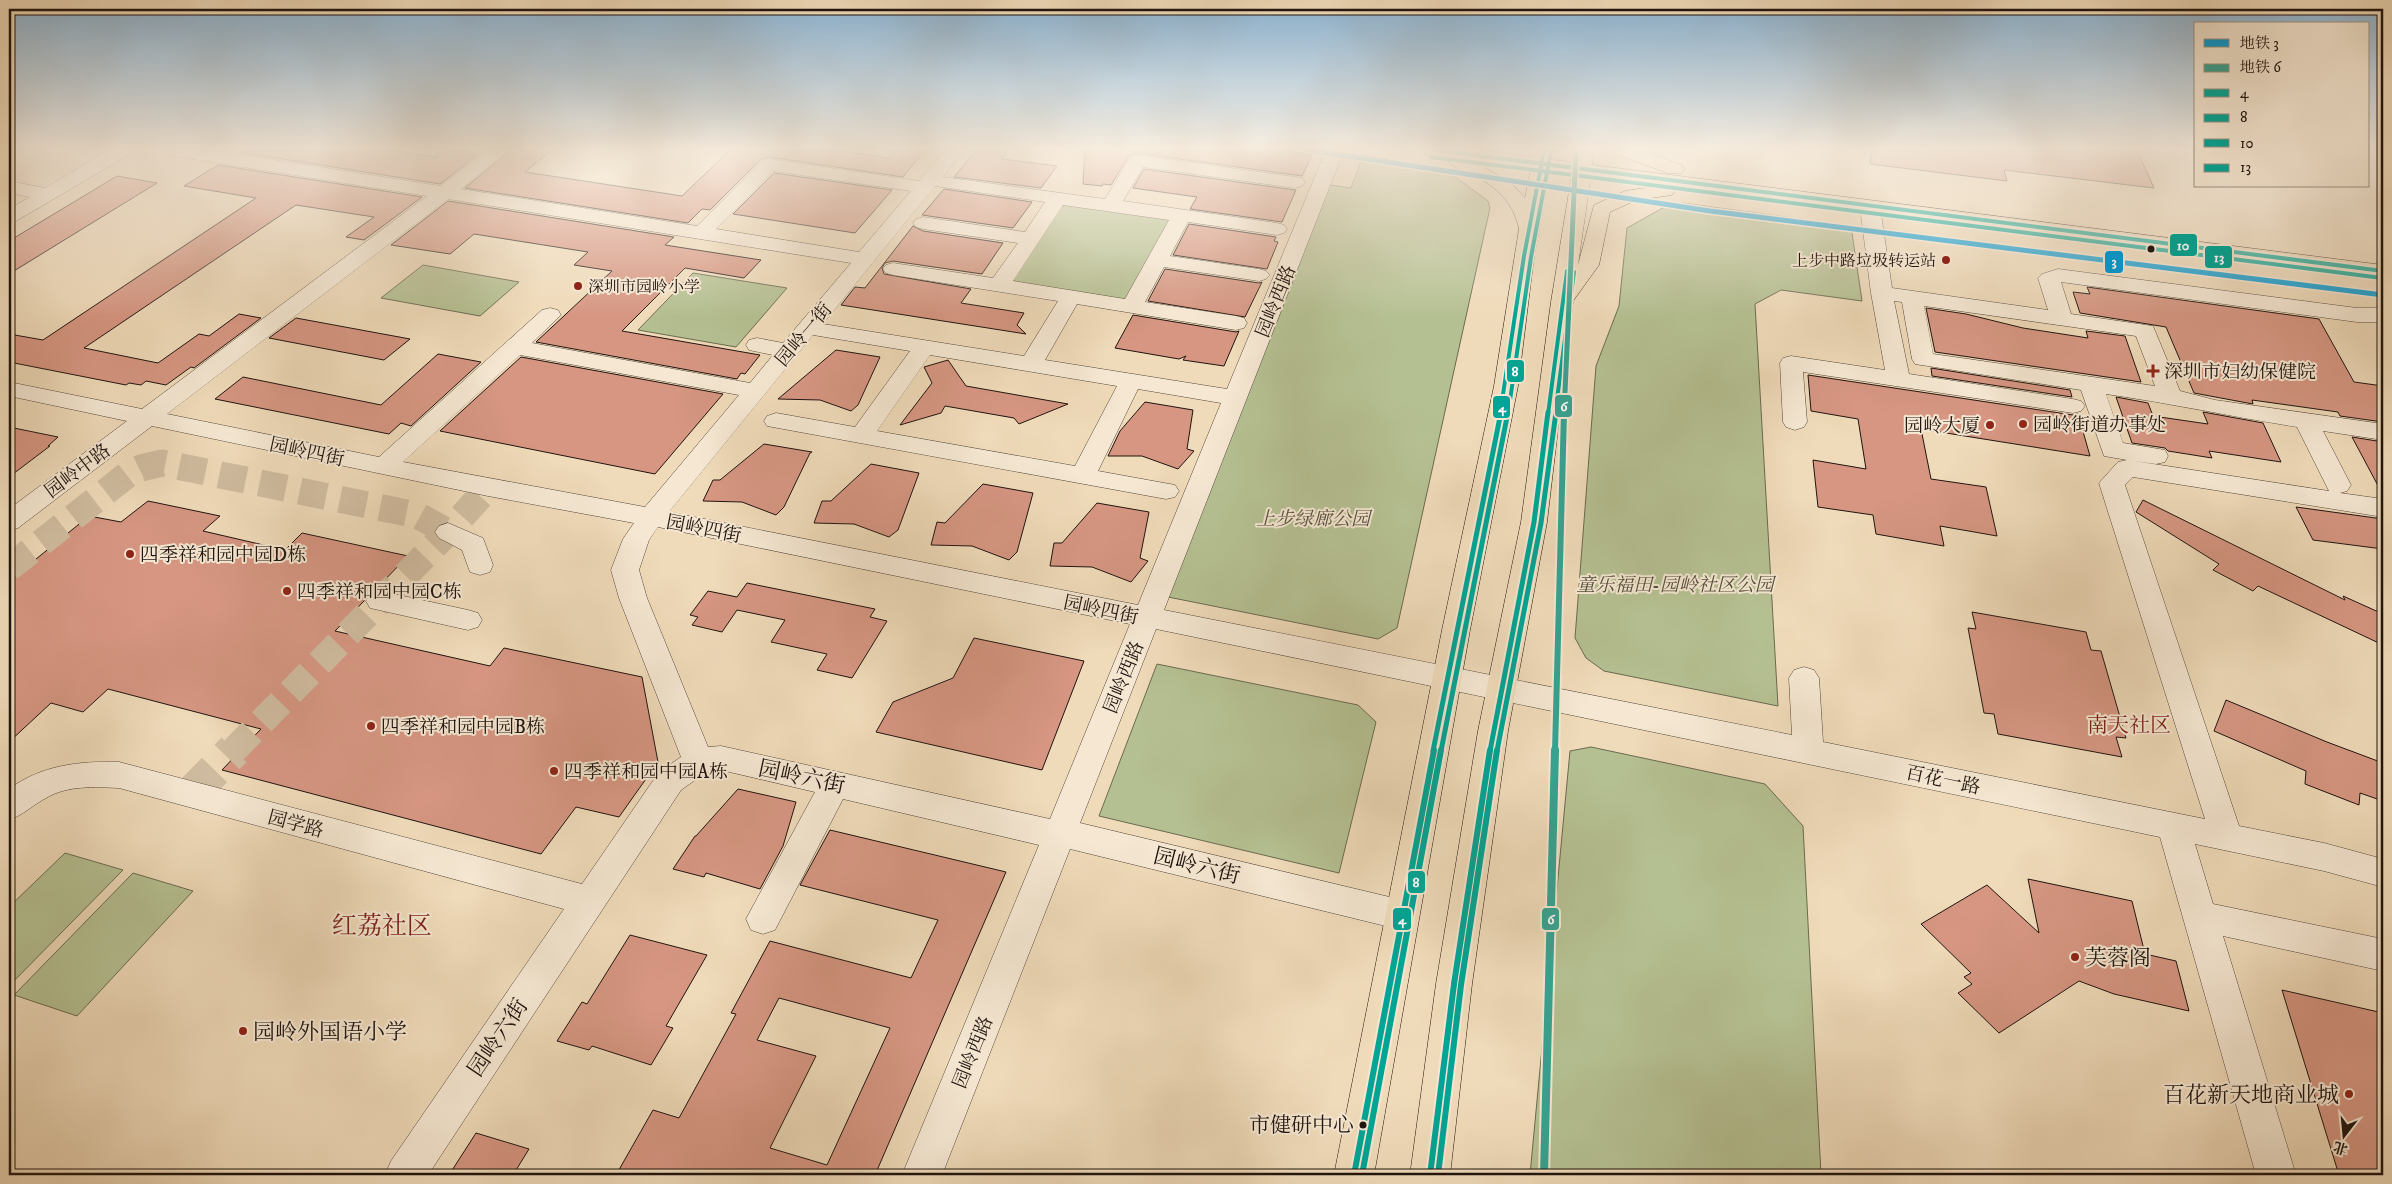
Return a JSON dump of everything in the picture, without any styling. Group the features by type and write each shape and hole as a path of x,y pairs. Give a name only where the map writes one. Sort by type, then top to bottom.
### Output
{"main road":[{"path":"1520,205 1529,229"},
{"path":"1354,1175 1447,677 1506,386 1532,205"},
{"path":"1430,1175 1454,984 1493,731 1534,522 1562,302 1577,205"},
{"path":"1562,302 1589,265 1601,209 1607,205"},
{"path":"1856,205 2383,271"},
{"path":"1952,205 2383,259"}],"street":[{"path":"9,216 28,205"},
{"name":"园岭中路","path":"9,522 427,205"},
{"path":"527,205 855,257"},
{"path":"700,233 728,205"},
{"name":"园岭一街","path":"698,761 633,598 625,570 636,539 651,517 790,350 915,205"},
{"path":"999,286 1053,205"},
{"path":"1105,205 1277,229"},
{"name":"园岭西路","path":"922,1175 1313,205"},
{"path":"1870,207 1898,379"},
{"path":"1132,306 1181,216"},
{"path":"922,223 1031,239"},
{"path":"1157,260 1259,275"},
{"path":"893,270 1236,323"},
{"path":"2062,319 2049,278 2058,275 2357,315 2383,315"},
{"path":"1031,364 1070,297"},
{"path":"1884,299 1912,297 2144,331 2170,396"},
{"path":"1912,297 1923,359 2170,396 2215,407 2383,432"},
{"path":"384,466 550,315"},
{"path":"809,328 1236,398"},
{"path":"757,345 790,350"},
{"path":"514,347 756,391"},
{"path":"861,436 924,347"},
{"path":"1795,422 1791,363 2073,406"},
{"path":"1083,476 1131,380"},
{"path":"2091,384 2113,450 2383,492"},
{"name":"园岭四街","path":"9,389 488,488 651,517 1447,677"},
{"path":"2306,420 2338,485"},
{"path":"776,421 1166,491"},
{"path":"2228,837 2112,483 2127,468 2383,508"},
{"path":"448,532 474,545 480,565"},
{"path":"380,601 468,620"},
{"name":"百花一路","path":"1447,677 2324,857 2383,873"},
{"path":"1804,678 1808,751"},
{"name":"园岭六街","path":"405,1175 670,781 698,761 721,758 1039,831 1061,834 1402,914"},
{"name":"园学路","path":"9,807 27,792 53,780 84,773 119,775 588,901"},
{"path":"763,919 836,783"},
{"path":"2173,826 2276,1175"},
{"path":"2199,916 2383,955"}],"green space":[{"path":"1079,205 1166,217 1171,221 1130,297 1120,301 1018,285 1012,278 1059,207"},
{"name":"上步绿廊公园","path":"1322,205 1489,205 1397,628 1378,639 1168,597"},
{"name":"童乐福田-园岭社区公园","path":"1668,205 1699,205 1851,226 1862,301 1781,290 1755,304 1778,706 1604,671 1586,658 1575,638 1596,366 1619,306 1627,228"},
{"path":"423,265 519,282 480,316 381,298"},
{"path":"693,273 787,288 736,347 638,330"},
{"path":"1157,664 1358,705 1376,722 1339,873 1099,816"},
{"path":"1591,747 1765,784 1803,826 1821,1175 1530,1175 1570,751"},
{"path":"65,853 123,870 9,986 9,907"},
{"path":"133,873 193,891 77,1016 14,995"}],"building":[{"path":"68,205 121,205 9,274 9,241"},
{"path":"245,205 296,205 84,348 158,363 199,334 209,336 239,314 261,318 194,368 191,367 166,385 146,381 141,385 129,383 126,385 9,362 9,334 43,340"},
{"path":"298,205 411,205 364,240 346,237 374,217"},
{"path":"442,205 475,205 674,237 665,245 761,260 744,278 685,268 622,331 760,355 745,374 741,373 737,379 536,342 612,271 574,265 588,252 474,234 450,254 391,245"},
{"path":"575,205 715,205 710,210 702,209 688,223"},
{"path":"742,205 879,205 855,233 733,214"},
{"path":"930,205 1030,205 1013,228 922,215"},
{"path":"1192,205 1289,205 1282,222 1190,209"},
{"path":"1189,224 1276,237 1274,241 1278,242 1267,269 1173,255"},
{"path":"913,226 923,231 1003,243 982,274 893,261 885,263 882,268 884,274 971,289 961,303 1024,313 1017,325 1026,334 841,305 855,287 865,288"},
{"path":"1165,269 1262,282 1245,317 1148,301"},
{"path":"2087,287 2319,319 2354,382 2383,386 2383,422 2340,416 2338,412 2252,400 2253,404 2194,393 2166,327 2080,313 2073,292 2090,294"},
{"path":"1926,308 1966,314 2023,328 2088,338 2086,331 2125,336 2141,382 1935,352"},
{"path":"1133,315 1239,331 1224,366 1183,360 1186,356 1179,359 1115,348"},
{"path":"296,318 410,339 384,360 269,338"},
{"path":"836,350 880,357 858,405 851,411 820,400 778,399"},
{"path":"438,354 481,362 411,426 401,423 389,434 215,399 243,377 381,405"},
{"path":"521,357 723,394 655,474 440,431"},
{"path":"948,360 966,386 1068,404 1019,424 1014,418 945,406 941,413 900,425 932,383 924,367"},
{"path":"1931,368 2070,390 2072,397 1932,376"},
{"path":"1808,375 2073,415 2078,414 2090,456 1921,429 1931,479 1986,487 1997,536 1940,526 1944,546 1876,534 1873,515 1818,507 1813,460 1866,469 1858,419 1811,411"},
{"path":"2116,397 2148,403 2153,416 2208,424 2203,412 2263,423 2281,462 2209,451 2212,458 2132,443"},
{"path":"1145,402 1193,410 1187,449 1194,451 1178,469 1142,456 1108,456 1120,431"},
{"path":"9,427 58,437 48,446 50,446 9,477"},
{"path":"2352,437 2383,442 2383,495"},
{"path":"764,444 812,452 784,507 776,515 742,502 703,501 713,480 720,480"},
{"path":"871,464 919,473 898,530 889,537 854,524 814,523 822,501 831,501"},
{"path":"983,484 1033,493 1017,552 1009,560 972,546 931,545 937,522 945,523"},
{"path":"2143,500 2345,600 2343,596 2383,614 2383,645 2258,586 2253,591 2213,570 2219,564 2136,512"},
{"path":"148,501 220,516 203,531 285,550 302,533 408,556 374,591 368,593 364,601 335,631 490,666 504,648 642,677 658,762 619,817 576,807 541,854 222,770 261,729 108,689 83,712 51,703 9,742 9,581 89,516 121,522"},
{"path":"1097,503 1149,512 1140,558 1148,561 1131,582 1092,567 1050,566 1054,543 1062,543"},
{"path":"2296,507 2383,519 2383,549 2313,540"},
{"path":"747,583 875,609 870,617 887,621 852,678 817,670 827,654 771,642 785,620 737,610 722,632 692,625 698,617 690,615 708,591 737,597"},
{"path":"1972,612 2086,632 2091,650 2101,651 2126,738 2116,737 2122,757 1998,734 1994,714 1984,713 1968,628 1976,629"},
{"path":"974,638 1084,661 1042,770 876,732 893,702 953,678"},
{"path":"2226,700 2383,763 2383,801 2360,793 2359,805 2305,784 2306,771 2214,731"},
{"path":"738,789 796,802 783,846 760,889 706,873 704,877 673,869 695,836"},
{"path":"830,830 1006,872 875,1175 616,1175 653,1110 679,1118 736,1014 731,1013 770,941 911,978 938,920 800,885","holes":["779,998 890,1028 827,1165 770,1148 816,1056 757,1040"]},
{"name":"芙蓉阁","path":"2028,879 2132,901 2145,954 2176,961 2189,1011 2114,994 2079,981 1999,1033 1958,993 1972,984 1964,977 1971,973 1921,924 1987,885 2039,933"},
{"path":"630,935 707,955 666,1026 673,1028 651,1065 592,1046 589,1050 557,1041 582,1002 587,1004"},
{"name":"百花新天地商业城","path":"2282,990 2383,1013 2383,1175 2339,1175"},
{"path":"476,1133 529,1149 513,1175 449,1175"}],"tunnel":[{"path":"9,568 127,475 141,468 162,463 417,515 448,532"},
{"path":"448,532 488,488"},
{"path":"233,751 448,532"},
{"path":"190,795 234,750"}],"metro line":[{"name":"6","path":"1544,1175 1565,358 1573,205"},
{"name":"3","path":"1669,205 2383,295"}],"transit line":[{"name":"4","path":"1354,1175 1456,630 1506,386 1524,256 1534,205"},
{"name":"8","path":"1362,1175 1463,631 1513,388 1531,257 1541,205"},
{"name":"13","path":"1810,205 2382,278"},
{"name":"10","path":"1868,205 2383,271"},
{"name":"4","path":"1430,1175 1454,984 1493,731 1534,522 1567,271"},
{"name":"8","path":"1438,1175 1461,985 1500,732 1541,523 1574,272"}],"place":[{"name":"上步中路垃圾转运站","path":"1946,260"},
{"name":"深圳市园岭小学","path":"578,286"},
{"name":"深圳市妇幼保健院","path":"2153,371"},
{"name":"园岭街道办事处","path":"2023,424"},
{"name":"园岭大厦","path":"1990,425"},
{"name":"四季祥和园中园D栋","path":"130,554"},
{"name":"四季祥和园中园C栋","path":"287,591"},
{"name":"四季祥和园中园B栋","path":"371,726"},
{"name":"四季祥和园中园A栋","path":"554,771"},
{"name":"芙蓉阁","path":"2075,957"},
{"name":"园岭外国语小学","path":"243,1031"},
{"name":"百花新天地商业城","path":"2349,1094"},
{"name":"市健研中心","path":"1363,1125"}],"district":[{"name":"南天社区","path":"2129,725"},
{"name":"红荔社区","path":"382,925"}]}
